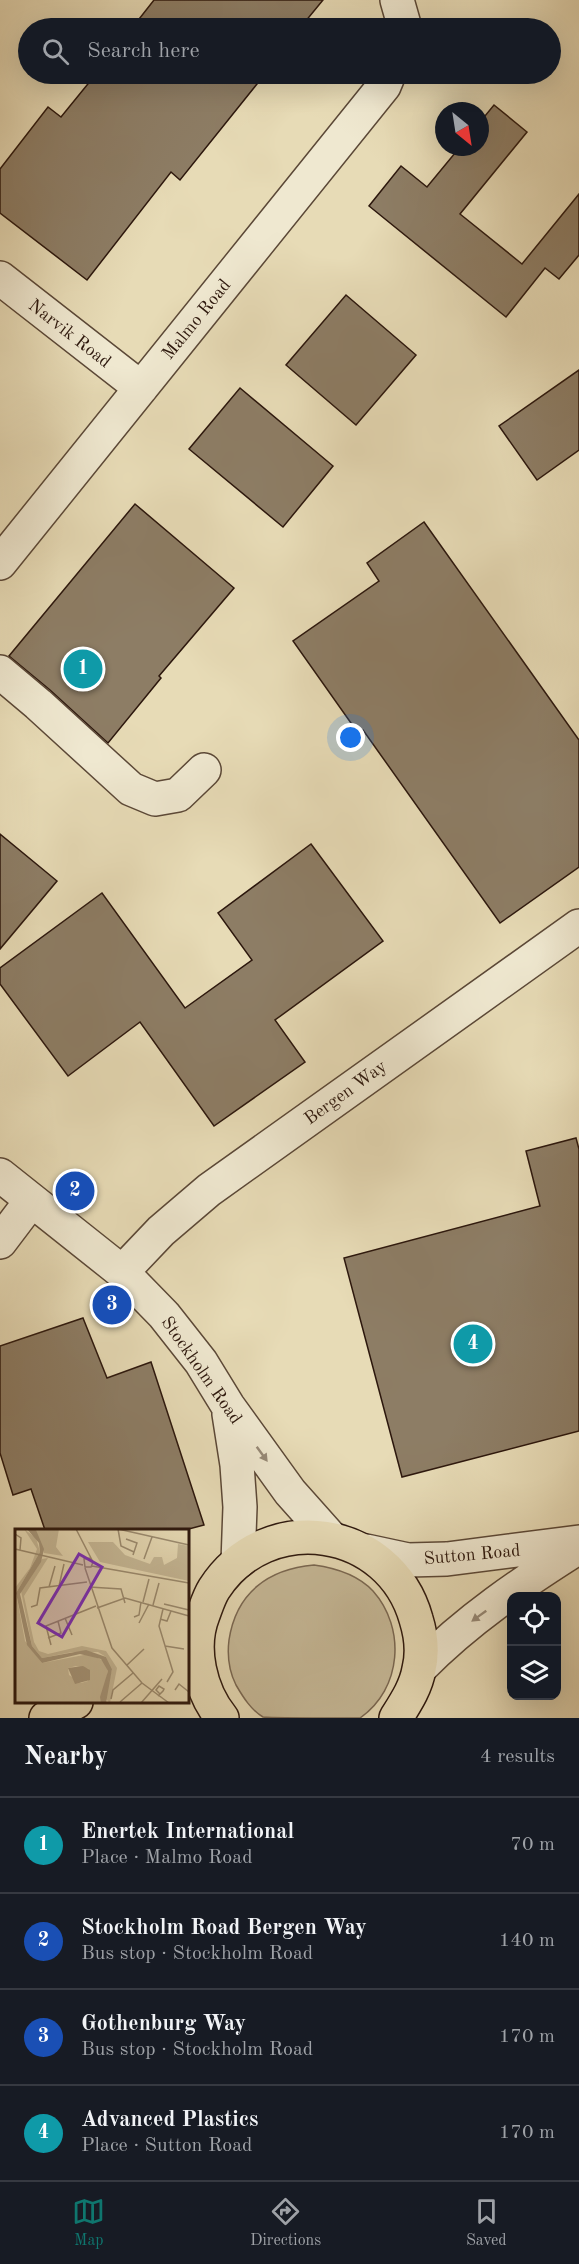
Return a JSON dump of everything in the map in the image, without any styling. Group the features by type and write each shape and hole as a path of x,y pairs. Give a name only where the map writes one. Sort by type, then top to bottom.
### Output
{"highway":[{"path":"222,1718 204,1688 194,1628 213,1590 238,1562 266,1545 298,1536 331,1538 366,1551 392,1572 411,1601 420,1634 411,1699"},
{"path":"46,1718 72,1703"}],"street":[{"path":"397,0 402,18"},
{"name":"Malmo Road","path":"0,563 385,84"},
{"name":"Narvik Road","path":"0,278 141,388"},
{"path":"0,672 131,789 155,799 178,795 204,770"},
{"name":"Bergen Way","path":"122,1272 161,1231 209,1190 579,926"},
{"name":"Stockholm Road","path":"0,1175 122,1272 164,1315 201,1362 228,1406 290,1492 331,1538"},
{"path":"0,1242 31,1201"},
{"path":"228,1406 237,1465 240,1507 238,1562"},
{"name":"Sutton Road","path":"366,1551 408,1560 447,1558 579,1542"},
{"path":"411,1699 449,1639 579,1547"}],"shaded area":[{"path":"314,1565 338,1570 361,1581 373,1591 384,1606 391,1622 394,1640 395,1658 391,1675 374,1706 360,1718 263,1717 248,1703 236,1685 232,1674 228,1652 233,1623 239,1609 257,1586 282,1572"}],"building":[{"path":"154,0 323,0 308,18 140,18"},
{"path":"88,84 257,84 180,180 171,172 87,280 0,213 0,169 48,107 61,117"},
{"path":"494,105 527,132 460,214 522,264 579,194 579,255 559,279 545,268 506,317 369,206 401,166 427,187 453,156 489,156 489,111"},
{"path":"346,295 416,355 356,425 286,365"},
{"path":"579,370 579,450 537,480 499,426"},
{"path":"240,388 333,466 283,527 189,449"},
{"path":"135,504 234,588 159,676 161,678 108,743 9,656"},
{"path":"424,522 579,740 579,867 500,923 363,730 358,733 293,641 379,581 367,563"},
{"path":"0,834 57,881 0,949"},
{"path":"311,844 383,941 275,1020 305,1062 214,1126 140,1022 68,1076 0,984 0,968 102,893 185,1008 252,960 218,913"},
{"path":"576,1138 579,1149 579,1431 402,1477 344,1258 540,1206 526,1151"},
{"path":"83,1318 107,1378 151,1362 204,1525 189,1529 45,1529 31,1489 13,1495 0,1453 0,1346"}],"place":[{"name":"Enertek International","path":"83,669"},
{"name":"Stockholm Road Bergen Way","path":"75,1191"},
{"name":"Gothenburg Way","path":"112,1305"},
{"name":"Advanced Plastics","path":"473,1344"}]}
